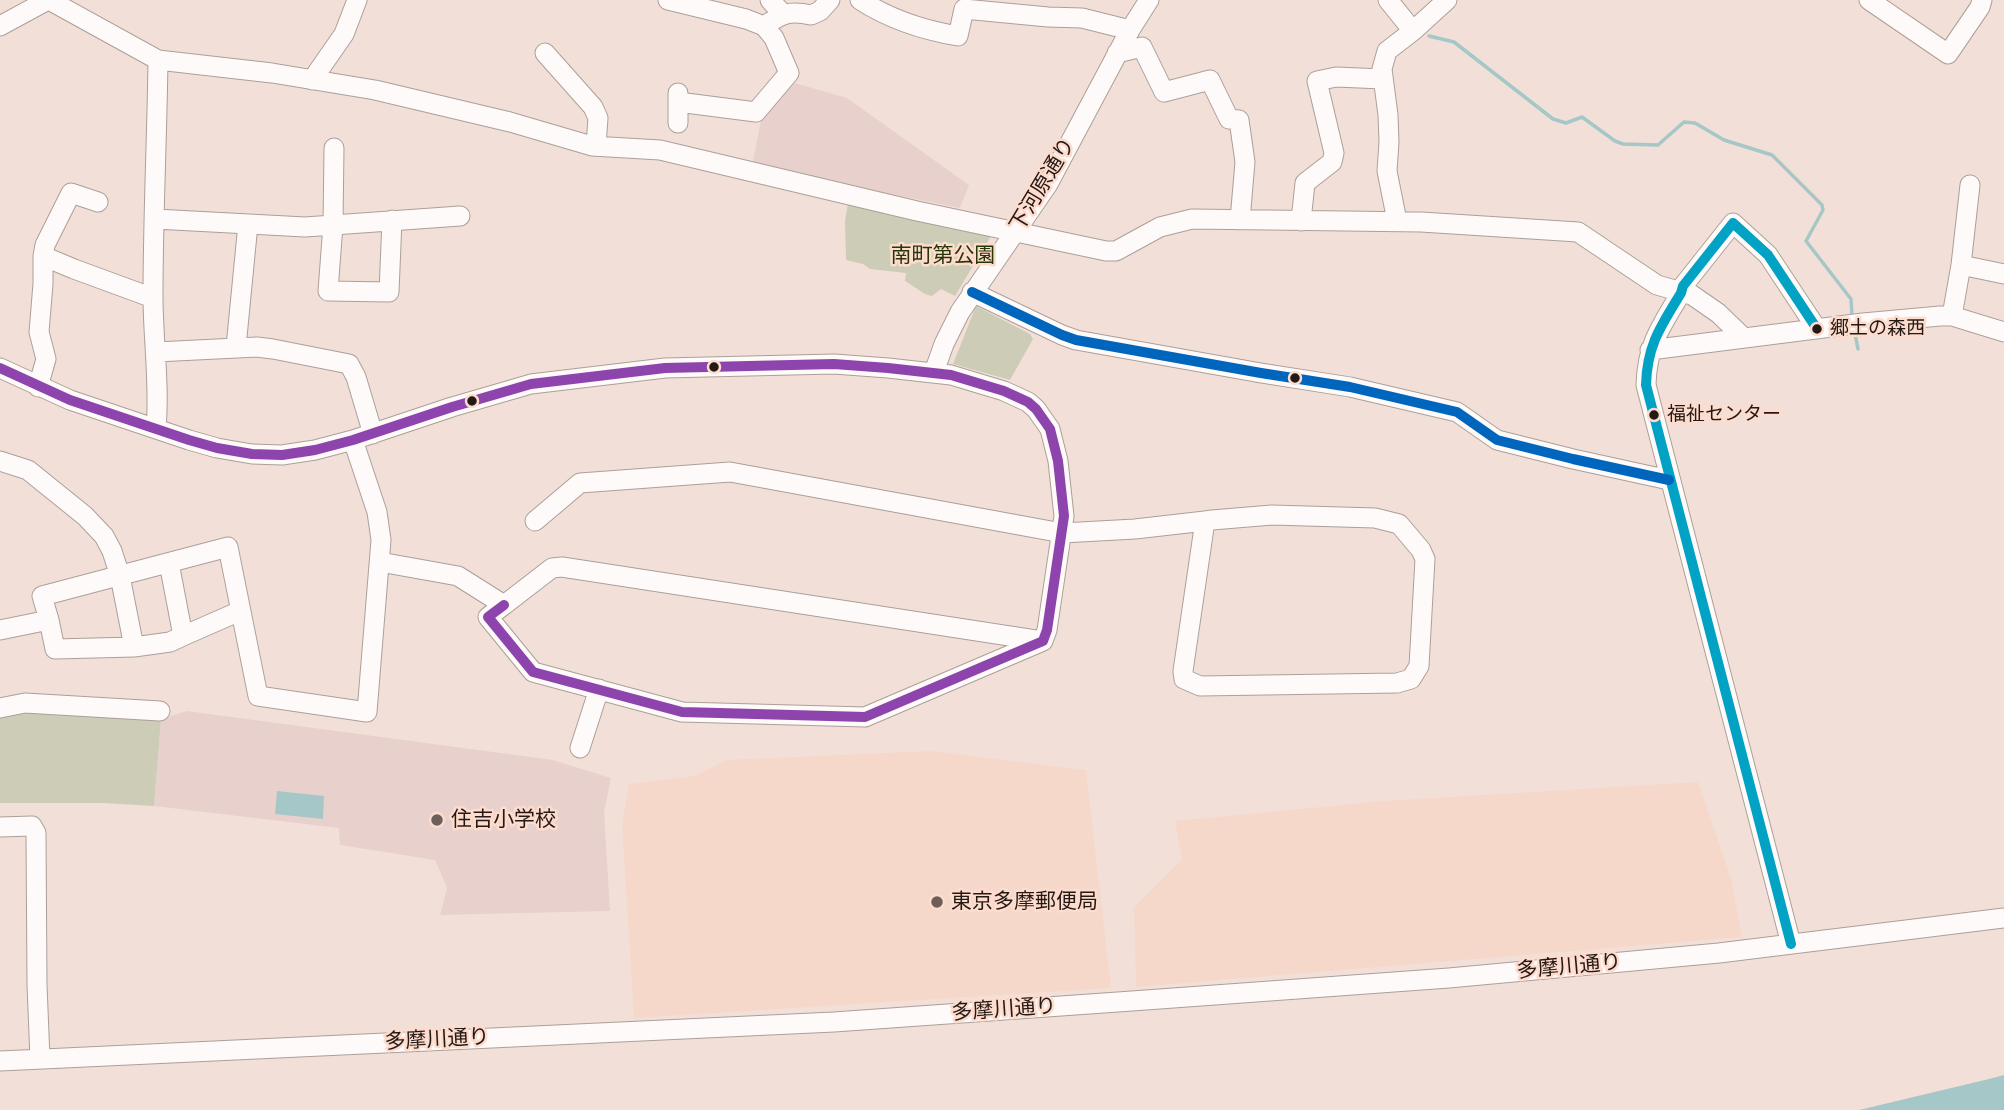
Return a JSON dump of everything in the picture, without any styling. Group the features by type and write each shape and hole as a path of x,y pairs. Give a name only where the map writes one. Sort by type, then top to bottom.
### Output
{"street":[{"path":"0,26 48,0 158,60 247,70 375,90 510,122 596,146 660,150 824,190 1106,251 1116,251 1160,227 1192,219 1396,221 1578,232 1657,285 1692,295 1718,313 1744,338"},
{"path":"312,80 344,34 356,0"},
{"path":"668,0 764,26 774,38 789,73 756,112 678,97 678,123"},
{"path":"764,26 777,7 811,15 830,0"},
{"path":"860,0 909,25 958,36 966,4 1048,17 1082,18 1130,30"},
{"name":"下河原通り","path":"934,372 944,344 972,292 1048,184 1117,53 1149,0"},
{"path":"1388,0 1413,31"},
{"path":"1396,221 1387,171 1388,115 1381,69 1387,51 1447,0"},
{"path":"1869,0 1948,54 1982,0"},
{"path":"1117,53 1142,47 1164,92 1210,80 1229,119 1239,120 1245,162 1240,220"},
{"path":"156,429 158,412 153,298 158,60"},
{"path":"547,62 593,107 598,118 596,146"},
{"path":"1301,221 1305,183 1332,162 1334,153 1317,81 1336,77 1383,79"},
{"path":"334,148 333,225 328,291 389,292 393,220"},
{"path":"1952,316 1970,185"},
{"path":"38,387 46,359 40,332 45,245 71,192 98,202"},
{"path":"155,219 305,227 460,216"},
{"path":"1791,944 1646,385 1650,350 1656,335 1683,286 1733,223 1768,255 1817,329"},
{"path":"236,347 248,224"},
{"path":"43,256 153,298"},
{"path":"1961,265 2004,274"},
{"path":"972,292 1076,340 1350,387 1457,412 1497,440 1669,480"},
{"path":"1650,350 1863,323 1952,316 2004,332"},
{"path":"156,352 236,347 273,349 349,364 356,377 373,434"},
{"path":"0,368 70,400 217,448 252,454 282,455 353,440 531,384 648,370 835,364 934,372 964,379 1004,391 1028,402 1042,417 1055,444 1064,516 1047,630 1043,641 865,717 682,712 533,673 488,617 552,568 562,567 1043,641"},
{"path":"240,611 170,642 134,647 55,649 42,596 228,547 258,696 367,712 381,540 377,512 353,440"},
{"path":"0,461 28,470 85,516 104,536 120,576 134,647"},
{"path":"536,521 580,483 730,472 1062,533 1135,529 1205,521 1272,515 1375,518 1399,524 1421,550 1425,559 1419,666 1411,679 1397,683 1200,686 1184,679 1205,521"},
{"path":"380,562 458,576 503,606"},
{"path":"169,563 183,636"},
{"path":"0,630 48,620"},
{"path":"580,748 599,689"},
{"path":"0,708 25,703 160,711"},
{"path":"0,827 32,826 36,833 40,1059"},
{"name":"多摩川通り","path":"0,1060 834,1022 1449,978 1720,953 2004,918"}],"shaded area":[{"path":"795,83 847,98 969,185 960,208 752,166 762,115"},
{"name":"住吉小学校","path":"187,711 553,760 611,778 604,812 610,911 440,915 447,888 435,860 340,845 339,828 154,806 161,719"},
{"path":"930,751 1086,770 1111,988 634,1018 622,825 629,784 695,776 726,760"},
{"path":"1698,782 1731,878 1742,937 1136,987 1134,907 1182,859 1175,821 1383,801"}],"green space":[{"name":"南町第公園","path":"848,203 991,236 955,296 941,289 932,296 905,281 906,273 870,269 863,264 846,260 845,221"},
{"path":"976,306 1030,334 1033,339 1010,380 953,364"},
{"path":"24,710 161,719 154,806 0,803 0,715"}],"water":[{"path":"277,791 324,796 323,819 275,814"},
{"path":"2004,1075 2004,1110 1859,1110 1989,1079"}],"waterway":[{"path":"1429,36 1454,42 1553,119 1566,123 1582,117 1623,144 1658,145 1684,122 1695,123 1724,140 1772,155 1822,205 1823,210 1806,241 1851,299 1852,316"},
{"path":"1855,334 1858,349"}],"transit line":[{"path":"1791,944 1646,385 1649,358 1661,326 1683,286 1733,223 1768,255 1817,329"},
{"path":"972,292 1076,340 1350,387 1457,412 1497,440 1669,480"},
{"path":"0,368 70,400 189,440 252,454 282,455 315,450 531,384 665,368 834,364 951,375 1004,391 1028,402 1050,429 1058,461 1064,516 1047,630 1043,641 865,717 682,712 533,672 488,617 504,605"}],"place":[{"name":"郷土の森西","path":"1817,329"},
{"name":"福祉センター","path":"1654,415"},
{"name":"住吉小学校","path":"437,820"},
{"name":"東京多摩郵便局","path":"937,902"}]}
